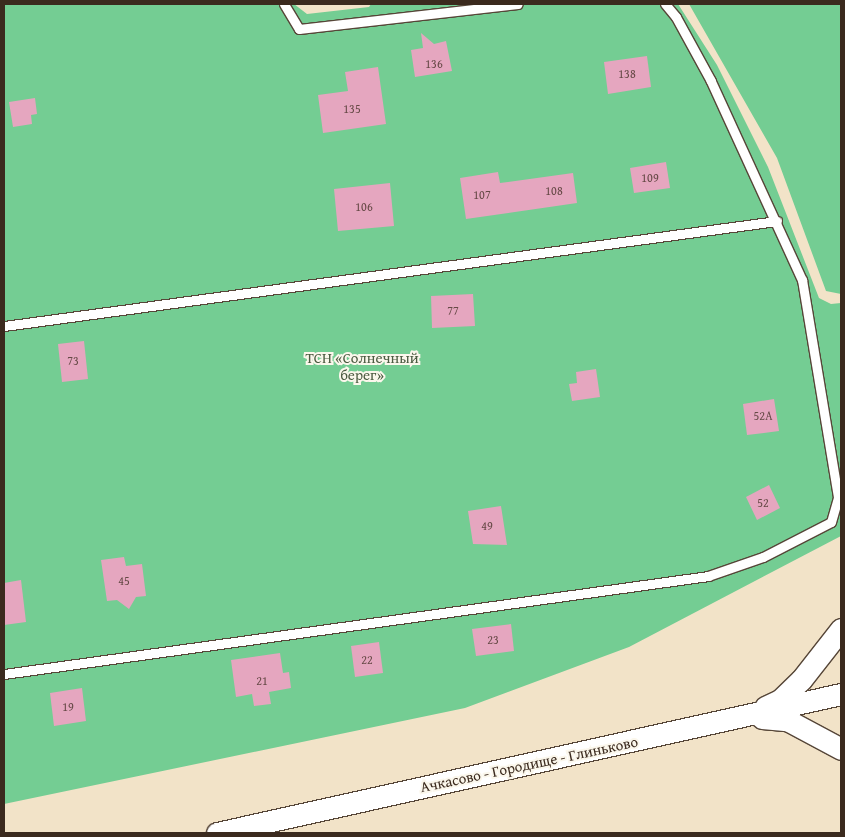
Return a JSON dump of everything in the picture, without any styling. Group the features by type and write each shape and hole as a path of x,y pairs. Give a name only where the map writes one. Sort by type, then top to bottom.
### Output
{"street":[{"path":"747,716 780,700 807,672 841,629"},
{"name":"Ачкасово - Городище - Глиньково","path":"216,833 841,694"},
{"path":"747,716 787,720 841,749"}],"lane":[{"path":"284,4 299,30 518,4"},
{"path":"4,674 708,576 763,557 831,522 838,497 802,280 777,221 711,81 665,4"},
{"path":"4,326 777,221"}],"green space":[{"name":"ТСН «Солнечный берег»","path":"4,4 294,4 307,14 369,7 371,4 678,4 717,65 768,167 819,298 831,304 841,303 841,536 629,647 465,708 4,804"},
{"path":"689,4 841,4 841,294 826,291 777,158"}],"building":[{"path":"421,33 434,44 446,41 452,71 415,77 411,50 423,48"},
{"path":"647,56 651,87 608,94 604,62"},
{"path":"378,67 386,124 323,133 318,95 348,91 345,72"},
{"path":"35,98 37,114 31,115 32,124 13,127 9,102"},
{"path":"666,162 670,188 634,193 630,168"},
{"path":"498,172 500,183 573,173 577,203 466,219 460,178"},
{"path":"390,183 394,226 338,231 334,189"},
{"path":"473,294 475,326 432,328 431,296"},
{"path":"84,341 88,379 62,382 58,344"},
{"path":"596,369 600,397 572,401 569,384 577,383 576,372"},
{"path":"774,399 779,431 747,435 743,404"},
{"path":"769,485 780,508 757,520 746,497"},
{"path":"501,506 507,545 473,544 468,511"},
{"path":"124,557 126,566 142,564 146,596 136,597 129,609 117,600 107,601 101,560"},
{"path":"21,580 26,622 4,625 4,583"},
{"path":"511,624 514,651 476,656 472,629"},
{"path":"379,642 383,673 355,677 351,646"},
{"path":"280,653 283,673 289,672 291,688 269,692 271,704 254,706 252,694 236,697 231,660"},
{"path":"82,688 86,721 54,726 50,693"}]}
